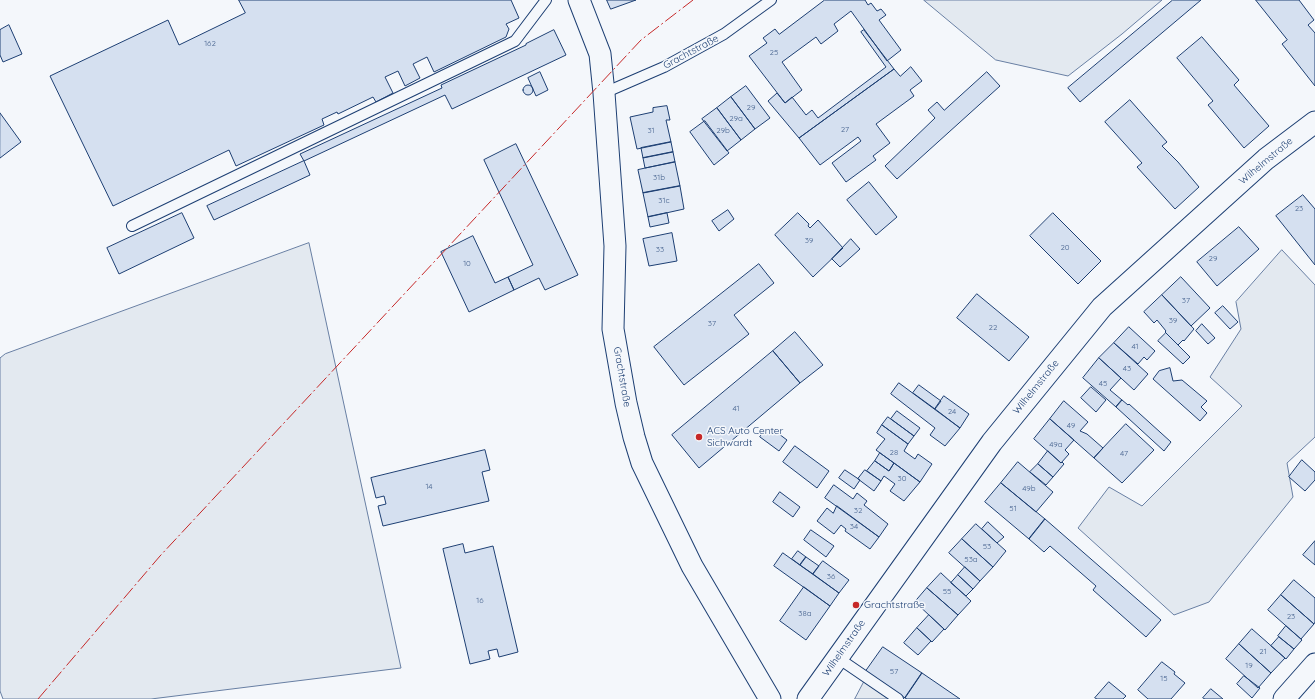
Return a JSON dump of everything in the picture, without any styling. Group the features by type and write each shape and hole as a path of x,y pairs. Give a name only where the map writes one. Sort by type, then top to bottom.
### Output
{"street":[{"name":"Grachtstraße","path":"579,0 600,54 615,246 613,329 626,403 634,437 642,463 692,566 770,699"},
{"name":"Wilhelmstraße","path":"808,699 992,442 1102,307 1266,159 1315,122"},
{"path":"1284,699 1315,664"}],"lane":[{"path":"132,226 515,41 546,0"},
{"name":"Grachtstraße","path":"604,93 664,67 724,34 771,0"},
{"path":"838,658 898,699"}],"shaded area":[{"path":"924,0 1162,0 1122,34 1068,76 996,60"},
{"path":"309,243 401,668 151,699 3,699 0,691 0,358 5,354"},
{"path":"1282,250 1315,285 1315,437 1287,463 1293,497 1209,602 1174,615 1078,528 1109,487 1142,506 1242,406 1210,377 1241,329 1236,302"},
{"path":"864,682 889,699 855,699"}],"building":[{"path":"239,0 511,0 519,18 506,24 509,29 506,37 434,72 427,57 413,64 420,78 405,86 398,71 385,77 393,93 376,102 373,97 338,114 337,112 322,119 324,125 236,166 229,150 113,206 50,76 168,20 179,45 245,13"},
{"path":"607,0 636,0 611,9"},
{"path":"825,0 865,0 868,5 871,3 877,11 881,9 886,15 879,20 901,50 887,61 851,11 834,24 838,31 821,44 816,37 782,62 802,90 785,103 749,56 767,43 763,38 775,29 779,34"},
{"path":"1173,0 1201,0 1080,102 1068,88"},
{"path":"1256,0 1299,0 1314,20 1308,25 1315,33 1315,86 1282,44 1287,40"},
{"path":"9,25 22,54 3,62 0,55 0,30"},
{"path":"554,30 566,55 452,109 445,95 304,161 300,154 442,88 441,85 526,45"},
{"path":"864,30 894,69 799,138 768,101 777,93 785,103 792,97 806,115 812,110 818,118 886,67 861,32"},
{"path":"1202,37 1239,80 1234,85 1269,126 1244,148 1208,105 1213,101 1177,58"},
{"path":"911,67 922,81 910,90 914,96 876,124 890,143 873,156 876,160 846,182 832,163 861,141 858,137 820,165 799,138 894,69 900,76"},
{"path":"540,72 548,90 536,96 528,78"},
{"path":"987,72 1000,86 897,179 885,166 935,118 928,110 937,102 944,110"},
{"path":"526,85 530,85 532,86 532,94 526,95 523,92 523,88"},
{"path":"746,86 770,118 755,129 731,97"},
{"path":"731,97 755,129 741,140 717,108"},
{"path":"1130,100 1167,142 1162,146 1199,187 1175,209 1137,167 1142,163 1105,122"},
{"path":"667,106 670,120 666,120 671,142 637,149 630,117 653,112 653,108"},
{"path":"717,108 741,140 727,151 702,119"},
{"path":"0,113 21,142 0,158"},
{"path":"705,121 729,153 714,165 690,132"},
{"path":"671,142 673,152 643,158 641,148"},
{"path":"516,144 578,275 545,290 539,278 514,290 508,277 533,265 484,160"},
{"path":"673,152 675,162 645,168 643,158"},
{"path":"304,161 310,175 214,220 207,206"},
{"path":"675,162 680,186 643,193 638,170"},
{"path":"869,182 897,217 876,235 847,200"},
{"path":"680,186 684,209 648,217 643,193"},
{"path":"1303,195 1315,209 1315,265 1276,216"},
{"path":"728,210 734,219 719,231 712,221"},
{"path":"182,213 194,238 119,274 107,248"},
{"path":"667,213 669,223 650,227 648,217"},
{"path":"798,213 809,224 808,226 810,228 818,220 843,248 813,277 775,235"},
{"path":"1053,213 1101,261 1078,284 1030,236"},
{"path":"1239,227 1259,249 1217,286 1197,262"},
{"path":"672,233 677,261 649,266 643,239"},
{"path":"473,236 495,283 508,277 514,290 469,312 441,252"},
{"path":"851,239 860,249 840,267 832,259"},
{"path":"759,264 774,283 734,315 749,334 684,385 654,347"},
{"path":"1181,277 1210,308 1191,326 1162,295"},
{"path":"977,294 1029,337 1009,361 957,318"},
{"path":"1162,295 1194,329 1184,341 1183,340 1178,345 1165,332 1166,331 1157,320 1154,323 1144,312"},
{"path":"1223,306 1238,322 1230,329 1215,313"},
{"path":"1202,324 1215,338 1208,344 1196,331"},
{"path":"1129,327 1155,351 1147,360 1144,357 1138,364 1114,343"},
{"path":"795,332 823,365 800,383 773,351"},
{"path":"1166,333 1190,357 1183,364 1158,341"},
{"path":"1114,343 1148,374 1134,390 1099,358"},
{"path":"773,351 800,383 699,468 672,435"},
{"path":"1099,358 1121,378 1110,390 1122,400 1116,407 1083,378"},
{"path":"1170,368 1173,381 1182,380 1207,401 1201,407 1207,413 1200,421 1153,379 1159,371"},
{"path":"899,383 960,428 945,446 930,435 935,428 891,394"},
{"path":"919,385 941,401 935,409 913,393"},
{"path":"1091,387 1106,400 1096,412 1081,398"},
{"path":"944,396 969,414 960,428 935,409"},
{"path":"1122,400 1128,405 1129,404 1171,442 1164,451 1116,407"},
{"path":"1064,401 1088,422 1080,431 1087,434 1103,448 1094,458 1050,419"},
{"path":"897,411 920,428 914,436 891,419"},
{"path":"888,417 914,436 908,444 882,425"},
{"path":"1050,419 1074,440 1065,450 1069,454 1061,463 1034,439"},
{"path":"1126,424 1154,450 1122,483 1094,458"},
{"path":"882,425 908,444 904,451 915,459 918,454 932,464 920,482 876,450 885,439 877,433"},
{"path":"765,430 775,431 787,440 779,451 760,437"},
{"path":"795,446 829,471 817,488 783,462"},
{"path":"485,450 490,470 482,472 489,501 383,526 378,506 386,504 384,496 376,498 371,478"},
{"path":"1048,451 1064,464 1053,477 1038,464"},
{"path":"880,453 894,463 889,471 875,461"},
{"path":"1302,460 1315,472 1315,480 1305,491 1289,477"},
{"path":"875,461 889,471 894,463 920,482 904,501 890,491 895,484 884,476 881,481 867,471"},
{"path":"1018,462 1053,492 1036,512 1001,483"},
{"path":"1038,464 1053,477 1046,485 1030,472"},
{"path":"845,470 860,480 854,489 839,478"},
{"path":"865,470 881,481 874,491 858,479"},
{"path":"1001,483 1045,519 1029,539 985,502"},
{"path":"834,485 853,499 857,493 867,501 864,505 888,524 879,537 825,498"},
{"path":"780,492 800,507 793,517 773,502"},
{"path":"837,506 879,537 870,549 845,531 846,529 841,525 834,534 817,521 827,508 833,513"},
{"path":"1045,519 1161,620 1146,637 1093,590 1096,586 1050,546 1044,552 1029,539"},
{"path":"988,522 1004,537 997,543 982,529"},
{"path":"976,524 1006,551 993,567 962,539"},
{"path":"811,530 834,546 826,557 804,540"},
{"path":"962,539 993,567 980,581 949,553"},
{"path":"1315,541 1315,565 1303,555"},
{"path":"463,544 465,553 493,546 518,652 499,657 497,649 488,651 490,659 470,664 443,549"},
{"path":"798,551 806,557 800,565 792,559"},
{"path":"783,553 839,593 830,606 774,566"},
{"path":"806,557 819,566 813,574 800,565"},
{"path":"823,561 849,580 839,593 813,574"},
{"path":"965,567 980,581 973,589 958,575"},
{"path":"941,573 971,601 958,615 927,588"},
{"path":"958,575 973,589 966,596 951,583"},
{"path":"1294,580 1315,598 1314,624 1281,595"},
{"path":"804,587 830,606 806,640 780,621"},
{"path":"927,588 958,615 945,630 915,602"},
{"path":"1281,595 1314,624 1301,639 1268,610"},
{"path":"929,615 944,629 932,642 917,628"},
{"path":"1286,626 1302,640 1294,649 1278,636"},
{"path":"917,628 931,641 918,655 904,643"},
{"path":"1252,629 1285,658 1271,673 1239,644"},
{"path":"1279,637 1294,649 1286,659 1271,646"},
{"path":"1239,644 1271,673 1258,688 1226,659"},
{"path":"883,647 922,673 905,698 866,671"},
{"path":"1162,662 1175,672 1174,674 1185,683 1171,699 1148,699 1138,690"},
{"path":"922,673 960,699 905,698"},
{"path":"1244,676 1260,688 1252,698 1237,684"},
{"path":"1109,682 1126,696 1123,699 1095,698"},
{"path":"1211,689 1223,699 1203,698"}],"power":[{"path":"38,699 160,556 641,40 693,0"}],"place":[{"name":"ACS Auto Center Sichwardt","path":"699,437"},
{"name":"Grachtstraße","path":"856,605"}]}
